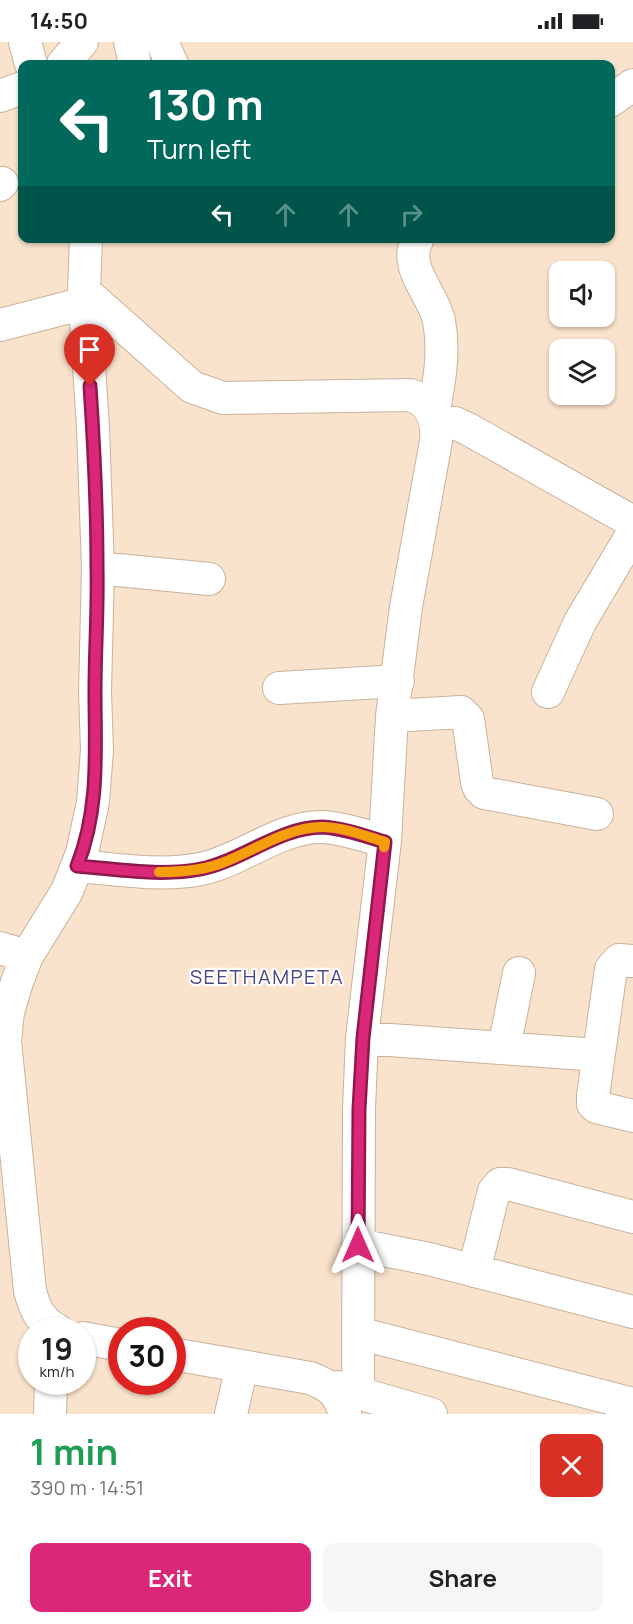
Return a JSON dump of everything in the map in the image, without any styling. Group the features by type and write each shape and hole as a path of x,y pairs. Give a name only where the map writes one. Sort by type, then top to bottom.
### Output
{"street":[{"path":"26,42 30,60"},
{"path":"130,42 134,60"},
{"path":"162,42 170,60"},
{"path":"615,97 633,85"},
{"path":"0,96 18,89"},
{"path":"40,1317 30,1291 11,1212 5,1041 8,1012 17,982 14,952 67,891 82,854 93,802 97,750 95,692 98,568 85,297 86,243"},
{"path":"344,1398 358,1333 359,1109 363,1038 385,842 392,716 406,607 436,441 434,419 442,367 439,319 417,274 414,262 415,243"},
{"path":"0,325 85,297"},
{"path":"85,297 192,387 223,398 410,395 420,398 434,419 455,423 468,429 633,522"},
{"path":"548,692 580,622 633,533"},
{"path":"98,568 209,579"},
{"path":"279,688 398,681"},
{"path":"392,716 461,712 468,719 478,789 484,793 597,814"},
{"path":"77,866 179,872 201,869 221,864 275,839 302,830 321,827 344,830 385,842"},
{"path":"633,961 619,960 611,969 593,1104 603,1110 633,1116"},
{"path":"504,1048 519,973"},
{"path":"363,1038 598,1055"},
{"path":"474,1271 494,1191 500,1184 508,1184 633,1217"},
{"path":"358,1245 429,1259 633,1312"},
{"path":"358,1333 633,1404"},
{"path":"186,1356 310,1378 344,1398 431,1414"},
{"path":"231,1414 242,1366"},
{"path":"50,1414 51,1395"}],"slow traffic":[{"path":"159,872 179,872 221,864 275,839 302,830 321,827 344,830 385,842 384,847"}],"district":[{"name":"SEETHAMPETA","path":"267,977"}],"route":[{"path":"90,386 98,568 95,692 97,750 93,802 82,854 77,866 179,872 201,869 221,864 275,839 302,830 321,827 344,830 385,842 363,1038 359,1109 358,1245"}]}
